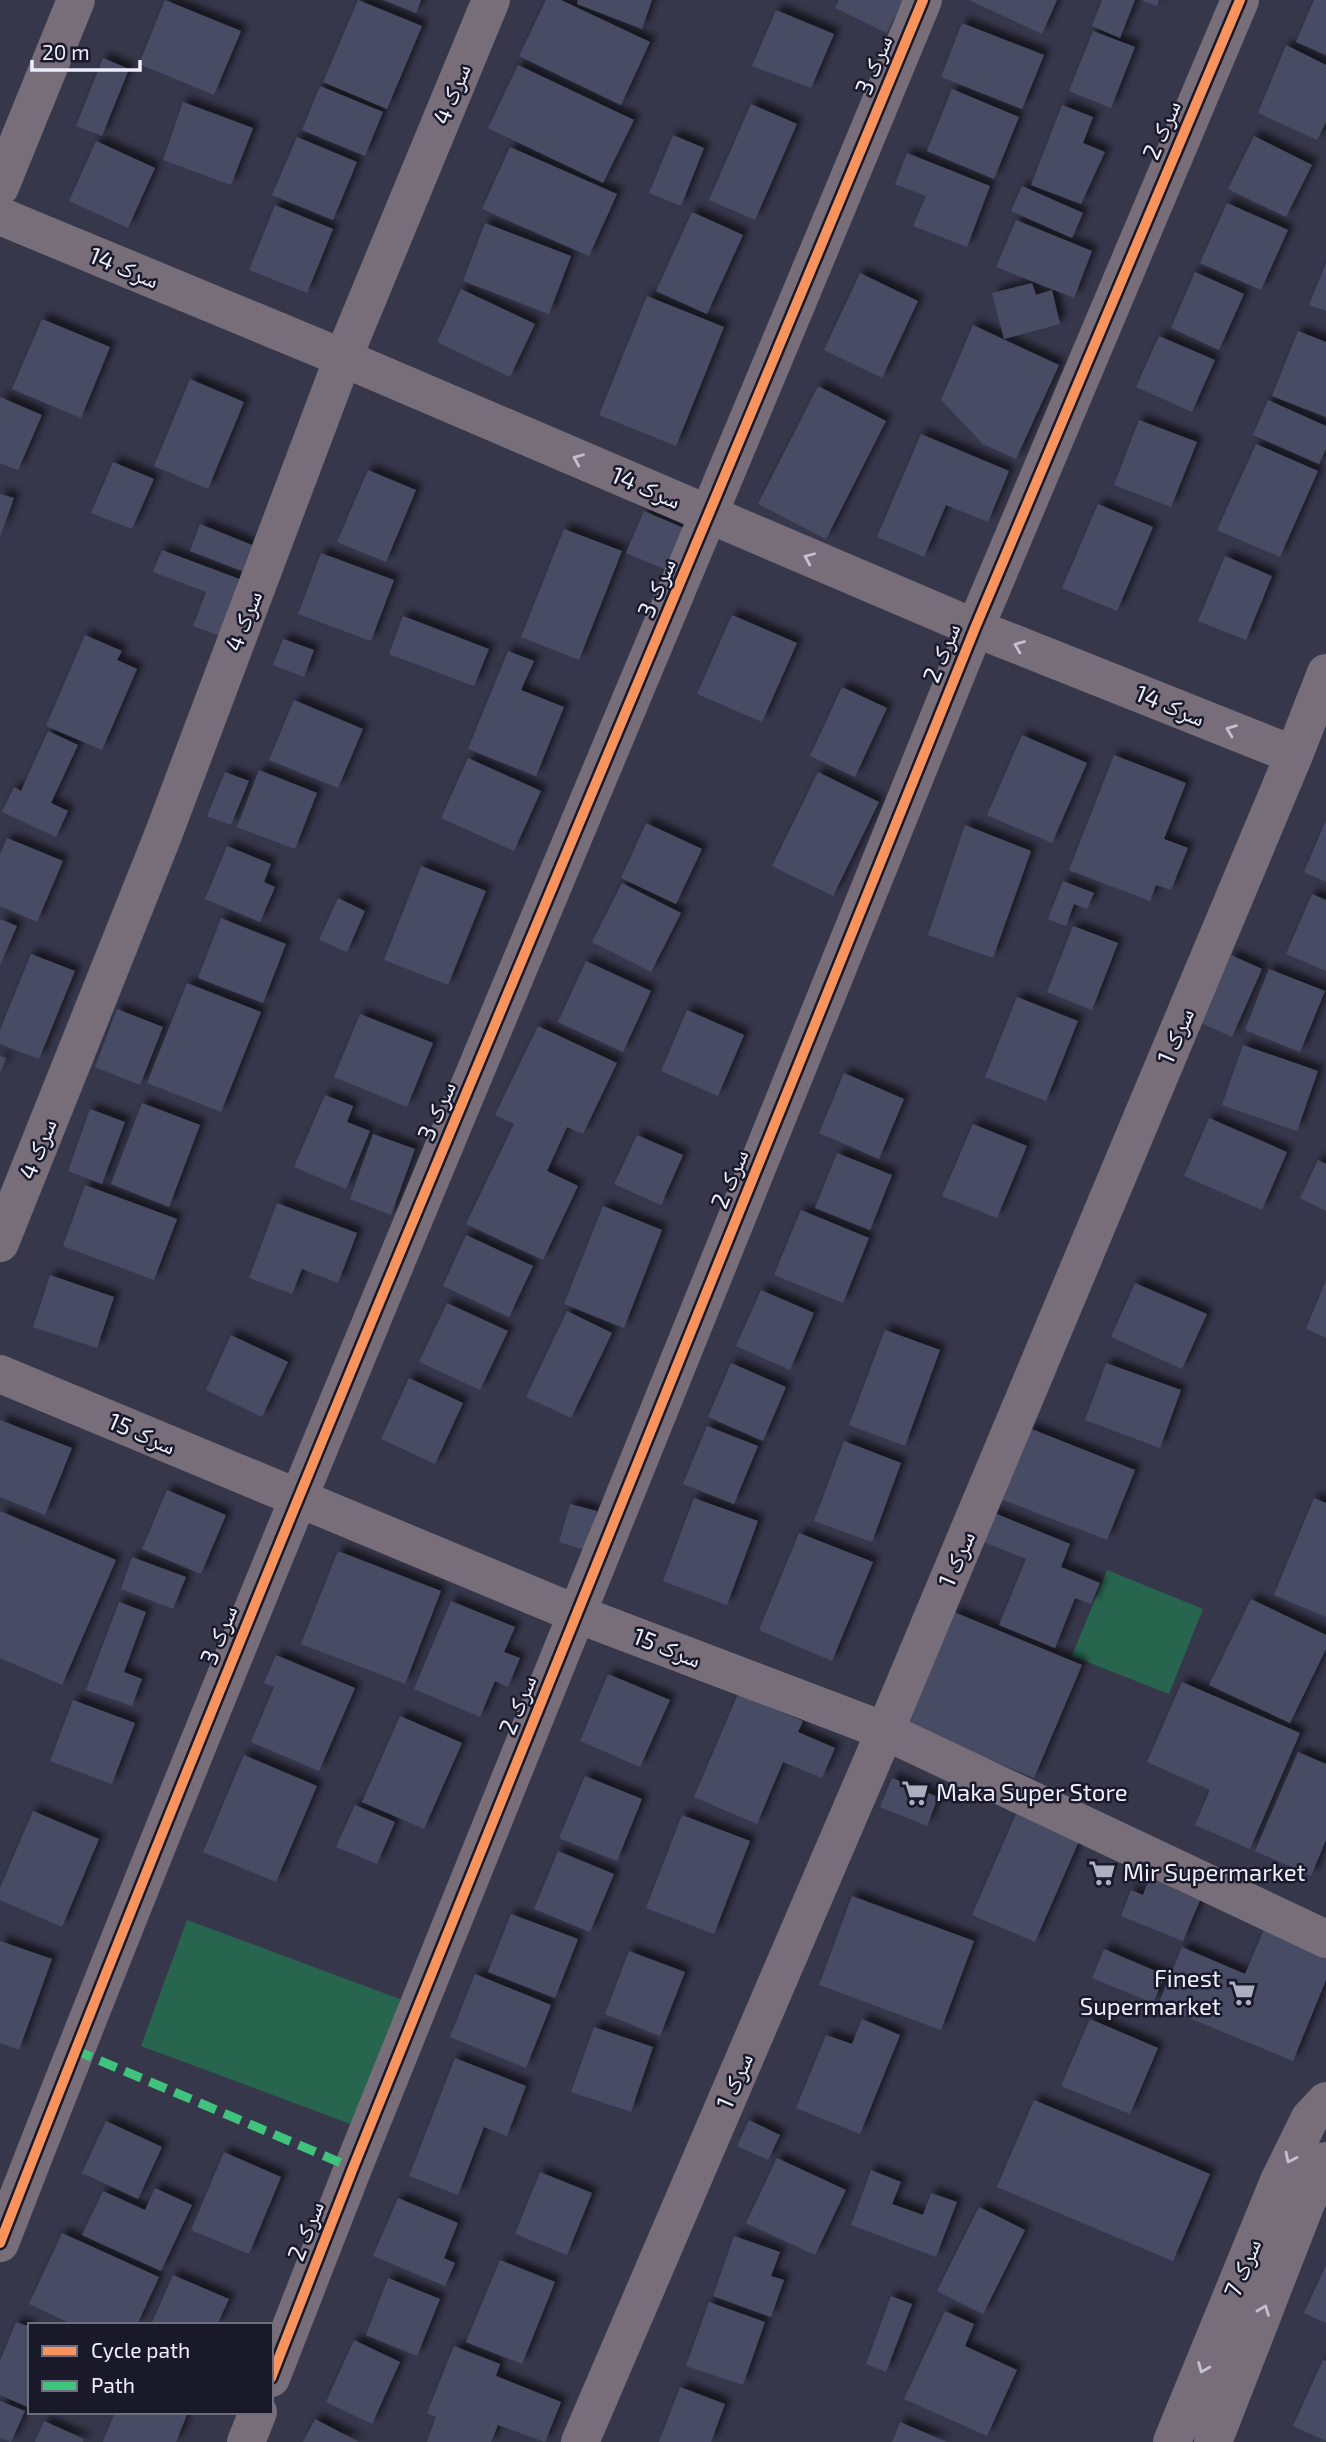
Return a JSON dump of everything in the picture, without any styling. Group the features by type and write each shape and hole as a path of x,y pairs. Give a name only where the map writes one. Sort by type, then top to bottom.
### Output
{"street":[{"path":"0,187 76,0"},
{"name":"سرک 4","path":"0,1243 162,838 343,358 491,0"},
{"name":"سرک 3","path":"0,2243 297,1498 710,516 923,0"},
{"name":"سرک 2","path":"273,2373 975,628 1240,0"},
{"name":"سرک 14","path":"0,216 343,358 975,628 1294,755"},
{"name":"سرک 1","path":"580,2442 885,1731 1326,673"},
{"name":"سرک 15","path":"0,1374 577,1614 885,1731 1326,1939"},
{"name":"سرک 7","path":"1172,2442 1279,2181 1310,2118 1326,2101"},
{"name":"سرک 7","path":"1213,2442 1306,2203 1326,2161"},
{"path":"246,2442 257,2414"}],"green space":[{"path":"1107,1570 1203,1609 1169,1694 1072,1656"},
{"path":"187,1920 408,2002 361,2128 141,2046"}],"building":[{"path":"165,0 241,31 214,95 139,64"},
{"path":"358,0 422,26 387,109 323,82"},
{"path":"384,0 421,0 416,13"},
{"path":"546,0 561,0 650,42 621,105 519,56"},
{"path":"578,0 652,0 642,29 577,4"},
{"path":"839,0 903,0 887,33 835,8"},
{"path":"969,0 1057,0 1042,34"},
{"path":"1102,0 1135,0 1120,38 1092,26"},
{"path":"1141,0 1159,0 1157,6"},
{"path":"1314,0 1326,0 1326,55 1296,42"},
{"path":"776,10 834,34 811,88 752,66"},
{"path":"962,23 1044,55 1022,109 941,77"},
{"path":"1093,31 1135,47 1111,108 1069,91"},
{"path":"1286,45 1326,65 1326,122 1317,140 1258,113"},
{"path":"103,58 129,69 102,136 76,126"},
{"path":"518,65 634,120 603,183 488,128"},
{"path":"320,86 383,112 365,156 302,130"},
{"path":"952,89 1019,117 994,179 927,151"},
{"path":"183,102 253,128 231,185 163,160"},
{"path":"751,104 797,124 755,220 709,200"},
{"path":"1062,105 1093,117 1083,143 1105,152 1081,204 1031,185"},
{"path":"673,135 704,148 681,206 649,193"},
{"path":"1254,136 1312,165 1286,217 1228,189"},
{"path":"297,137 357,162 333,220 272,195"},
{"path":"96,141 155,168 128,228 69,201"},
{"path":"510,147 617,194 589,256 482,209"},
{"path":"907,153 990,186 967,247 913,226 926,196 895,184"},
{"path":"1022,186 1083,213 1072,238 1011,211"},
{"path":"1227,203 1288,230 1261,290 1200,263"},
{"path":"275,205 333,229 307,293 249,270"},
{"path":"692,212 743,235 707,314 656,291"},
{"path":"1016,220 1092,251 1074,298 996,267"},
{"path":"485,223 571,256 549,314 463,281"},
{"path":"1326,263 1326,311 1309,305"},
{"path":"1195,272 1244,294 1219,350 1171,328"},
{"path":"860,273 918,301 882,378 824,350"},
{"path":"1032,283 1036,295 1052,290 1060,324 1004,339 992,293"},
{"path":"461,289 535,324 510,377 437,342"},
{"path":"647,296 724,327 676,446 599,415"},
{"path":"42,319 110,347 81,418 12,389"},
{"path":"973,325 1059,365 1016,459 983,444 941,400"},
{"path":"1298,331 1326,342 1326,417 1272,396"},
{"path":"1159,336 1215,360 1192,412 1136,387"},
{"path":"190,379 244,402 208,489 154,466"},
{"path":"818,386 886,421 826,539 758,504"},
{"path":"0,397 42,415 18,470 0,463"},
{"path":"1268,400 1326,426 1326,449 1319,464 1253,435"},
{"path":"1139,420 1197,442 1171,507 1114,485"},
{"path":"921,434 1009,471 988,522 946,505 924,557 877,537"},
{"path":"1256,444 1318,471 1280,557 1217,530"},
{"path":"113,462 154,479 132,529 91,513"},
{"path":"368,470 416,490 386,562 337,542"},
{"path":"0,494 14,498 0,537"},
{"path":"1098,504 1153,527 1117,611 1062,588"},
{"path":"644,511 686,529 669,571 626,553"},
{"path":"200,524 252,545 242,571 190,551"},
{"path":"564,529 622,551 579,660 521,637"},
{"path":"162,550 242,580 220,636 193,626 206,592 153,572"},
{"path":"321,553 394,580 371,641 298,614"},
{"path":"1225,556 1272,576 1246,640 1198,621"},
{"path":"732,615 797,643 762,722 697,694"},
{"path":"403,616 489,649 474,686 389,654"},
{"path":"85,635 122,651 117,660 137,669 102,750 46,726"},
{"path":"283,639 314,650 304,677 273,665"},
{"path":"508,651 534,661 521,690 564,707 536,776 468,749"},
{"path":"842,687 887,708 855,777 810,756"},
{"path":"294,700 363,729 338,788 269,760"},
{"path":"48,731 78,745 51,803 68,811 56,837 2,812 14,787 21,791"},
{"path":"1022,735 1087,763 1052,843 987,815"},
{"path":"1114,755 1186,783 1164,839 1188,848 1171,890 1156,885 1150,901 1069,870"},
{"path":"468,758 541,791 514,851 441,818"},
{"path":"259,770 317,793 295,849 237,827"},
{"path":"225,772 249,781 231,825 207,816"},
{"path":"818,772 879,802 833,896 772,866"},
{"path":"1326,820 1326,882 1304,872"},
{"path":"646,823 702,849 676,904 621,878"},
{"path":"965,825 1031,851 993,958 928,935"},
{"path":"7,838 63,861 37,922 0,906 0,854"},
{"path":"227,846 271,864 264,882 275,887 260,922 205,899"},
{"path":"421,866 486,891 448,985 384,960"},
{"path":"1063,881 1094,893 1087,909 1074,904 1066,926 1048,919"},
{"path":"622,883 681,913 651,972 592,942"},
{"path":"1312,894 1326,900 1326,971 1286,954"},
{"path":"338,898 365,911 347,952 319,940"},
{"path":"221,918 286,944 263,1003 198,978"},
{"path":"0,919 17,926 0,965"},
{"path":"1073,926 1118,943 1092,1010 1047,992"},
{"path":"31,954 75,971 39,1059 0,1044 0,1030"},
{"path":"1231,955 1262,969 1232,1037 1201,1023"},
{"path":"586,961 651,991 623,1052 558,1022"},
{"path":"1269,969 1325,991 1300,1052 1245,1030"},
{"path":"187,983 261,1012 221,1112 147,1083"},
{"path":"1017,997 1078,1021 1046,1101 985,1077"},
{"path":"117,1009 163,1027 140,1085 95,1067"},
{"path":"687,1010 744,1035 718,1096 661,1071"},
{"path":"360,1014 433,1043 407,1107 334,1077"},
{"path":"538,1026 617,1063 583,1134 567,1127 547,1171 578,1186 543,1260 466,1224 514,1124 495,1115"},
{"path":"1243,1045 1318,1071 1297,1131 1222,1105"},
{"path":"0,1056 6,1058 0,1073"},
{"path":"844,1073 904,1099 879,1159 819,1133"},
{"path":"325,1095 353,1106 347,1122 370,1131 346,1189 294,1167"},
{"path":"142,1103 200,1125 169,1207 111,1184"},
{"path":"90,1109 125,1122 102,1184 68,1171"},
{"path":"1209,1118 1287,1152 1262,1210 1184,1176"},
{"path":"973,1124 1027,1146 997,1218 942,1196"},
{"path":"373,1134 415,1149 391,1215 350,1199"},
{"path":"637,1135 683,1155 661,1205 614,1184"},
{"path":"837,1153 892,1175 870,1230 815,1208"},
{"path":"1318,1160 1326,1164 1326,1211 1300,1198"},
{"path":"85,1185 177,1219 154,1280 63,1246"},
{"path":"277,1203 357,1233 338,1283 302,1269 292,1294 249,1278"},
{"path":"603,1206 662,1230 624,1328 564,1304"},
{"path":"801,1210 869,1238 843,1303 774,1275"},
{"path":"466,1235 533,1266 509,1317 443,1286"},
{"path":"50,1275 114,1297 97,1348 33,1327"},
{"path":"1326,1280 1326,1338 1306,1329"},
{"path":"1135,1283 1207,1314 1182,1369 1111,1337"},
{"path":"761,1290 814,1313 790,1370 736,1346"},
{"path":"447,1303 508,1331 480,1390 419,1362"},
{"path":"567,1311 612,1333 571,1418 526,1397"},
{"path":"885,1330 940,1350 905,1446 849,1425"},
{"path":"231,1335 288,1362 262,1417 206,1390"},
{"path":"731,1363 786,1387 763,1441 708,1417"},
{"path":"1106,1363 1181,1390 1160,1448 1085,1420"},
{"path":"409,1378 463,1403 435,1464 381,1439"},
{"path":"0,1420 72,1448 45,1515 0,1497"},
{"path":"707,1426 758,1446 734,1504 683,1484"},
{"path":"1029,1428 1135,1470 1107,1540 1001,1499"},
{"path":"844,1441 901,1463 872,1542 814,1521"},
{"path":"167,1490 226,1515 201,1574 142,1549"},
{"path":"694,1498 758,1521 727,1605 663,1581"},
{"path":"1314,1498 1326,1503 1326,1617 1274,1595"},
{"path":"570,1504 597,1511 585,1550 559,1542"},
{"path":"0,1511 116,1560 62,1685 0,1658"},
{"path":"992,1512 1070,1544 1061,1567 1100,1583 1091,1604 1075,1598 1055,1648 999,1625 1026,1559 981,1541"},
{"path":"799,1533 873,1562 832,1661 759,1630"},
{"path":"338,1551 441,1591 405,1684 301,1644"},
{"path":"132,1557 186,1577 173,1609 121,1589"},
{"path":"1251,1599 1326,1635 1326,1649 1290,1723 1209,1685"},
{"path":"451,1601 515,1627 504,1652 520,1658 508,1687 495,1681 480,1717 414,1689"},
{"path":"119,1602 146,1612 124,1672 142,1679 132,1706 86,1690"},
{"path":"954,1612 1082,1665 1034,1778 907,1724"},
{"path":"276,1655 355,1688 319,1771 251,1742 274,1687 264,1683"},
{"path":"608,1674 670,1700 640,1767 580,1741"},
{"path":"1182,1682 1300,1733 1250,1849 1195,1825 1210,1790 1147,1762"},
{"path":"738,1694 803,1721 798,1732 835,1748 822,1778 783,1762 757,1824 694,1797"},
{"path":"73,1700 135,1723 112,1784 50,1761"},
{"path":"400,1716 462,1743 424,1829 362,1802"},
{"path":"1298,1752 1326,1764 1326,1840 1311,1876 1255,1851"},
{"path":"244,1755 317,1786 276,1882 203,1852"},
{"path":"585,1776 642,1799 617,1861 559,1838"},
{"path":"892,1778 938,1797 927,1826 880,1807"},
{"path":"355,1805 395,1822 377,1864 336,1847"},
{"path":"33,1811 99,1839 62,1927 0,1900 0,1888"},
{"path":"1016,1814 1079,1841 1035,1942 972,1915"},
{"path":"682,1815 750,1841 714,1934 646,1908"},
{"path":"558,1851 614,1874 590,1932 534,1909"},
{"path":"1152,1872 1203,1893 1183,1941 1121,1916 1131,1890 1143,1895"},
{"path":"852,1896 974,1941 941,2030 819,1985"},
{"path":"511,1914 578,1939 555,1998 488,1972"},
{"name":"Finest Supermarket","path":"1267,1923 1326,1947 1326,1980 1293,2061 1158,2005 1182,1947 1245,1974"},
{"path":"0,1941 52,1959 19,2050 0,2043"},
{"path":"1104,1949 1165,1975 1153,2003 1092,1978"},
{"path":"629,1951 685,1972 660,2036 605,2014"},
{"path":"475,1974 551,2005 526,2068 450,2037"},
{"path":"862,2019 900,2035 860,2134 796,2108 826,2035 852,2044"},
{"path":"1090,2019 1158,2048 1130,2114 1061,2086"},
{"path":"594,2027 653,2047 631,2112 571,2092"},
{"path":"455,2058 526,2086 507,2136 484,2127 458,2195 409,2176"},
{"path":"1034,2100 1210,2174 1173,2261 997,2187"},
{"path":"749,2120 780,2135 768,2160 737,2146"},
{"path":"106,2121 162,2147 138,2199 82,2173"},
{"path":"224,2152 281,2177 249,2254 191,2230"},
{"path":"777,2158 846,2190 815,2255 746,2223"},
{"path":"871,2170 901,2182 892,2204 923,2215 931,2193 957,2202 936,2257 851,2225"},
{"path":"540,2172 592,2193 567,2255 515,2234"},
{"path":"155,2188 192,2205 161,2271 82,2235 103,2191 145,2210"},
{"path":"398,2198 458,2223 444,2258 455,2263 445,2286 373,2256"},
{"path":"979,2207 1025,2230 983,2314 937,2291"},
{"path":"62,2233 159,2277 138,2323 70,2323 29,2304"},
{"path":"734,2236 780,2252 771,2276 784,2280 771,2317 713,2296"},
{"path":"500,2260 555,2282 522,2364 466,2342"},
{"path":"1326,2265 1326,2323 1304,2313"},
{"path":"173,2275 229,2299 218,2323 152,2323"},
{"path":"388,2278 440,2299 417,2356 366,2335"},
{"path":"891,2296 912,2304 886,2372 866,2364"},
{"path":"709,2302 765,2322 743,2385 686,2366"},
{"path":"945,2311 974,2324 965,2346 1017,2370 987,2436 904,2399"},
{"path":"16,2322 28,2326 28,2407 0,2395 0,2361"},
{"path":"354,2340 400,2362 372,2424 326,2402"},
{"path":"454,2346 500,2364 496,2376 561,2402 545,2442 498,2425 491,2442 427,2442 436,2417 427,2413"},
{"path":"1323,2360 1326,2361 1326,2441 1293,2426"},
{"path":"680,2387 725,2404 711,2442 659,2442"},
{"path":"0,2401 25,2411 11,2442 0,2438"},
{"path":"114,2414 187,2414 176,2442 103,2442"},
{"path":"315,2419 359,2442 303,2442"},
{"path":"44,2421 84,2439 83,2442 35,2442"},
{"path":"900,2422 947,2442 892,2442"}],"marked path":[{"path":"75,2050 353,2168"}],"cycle path":[{"path":"0,2243 224,1679 339,1399 923,0"},
{"path":"273,2373 353,2168 975,628 1240,0"}],"place":[{"name":"Maka Super Store","path":"915,1793"},
{"name":"Mir Supermarket","path":"1102,1873"},
{"name":"Finest Supermarket","path":"1242,1993"}]}
